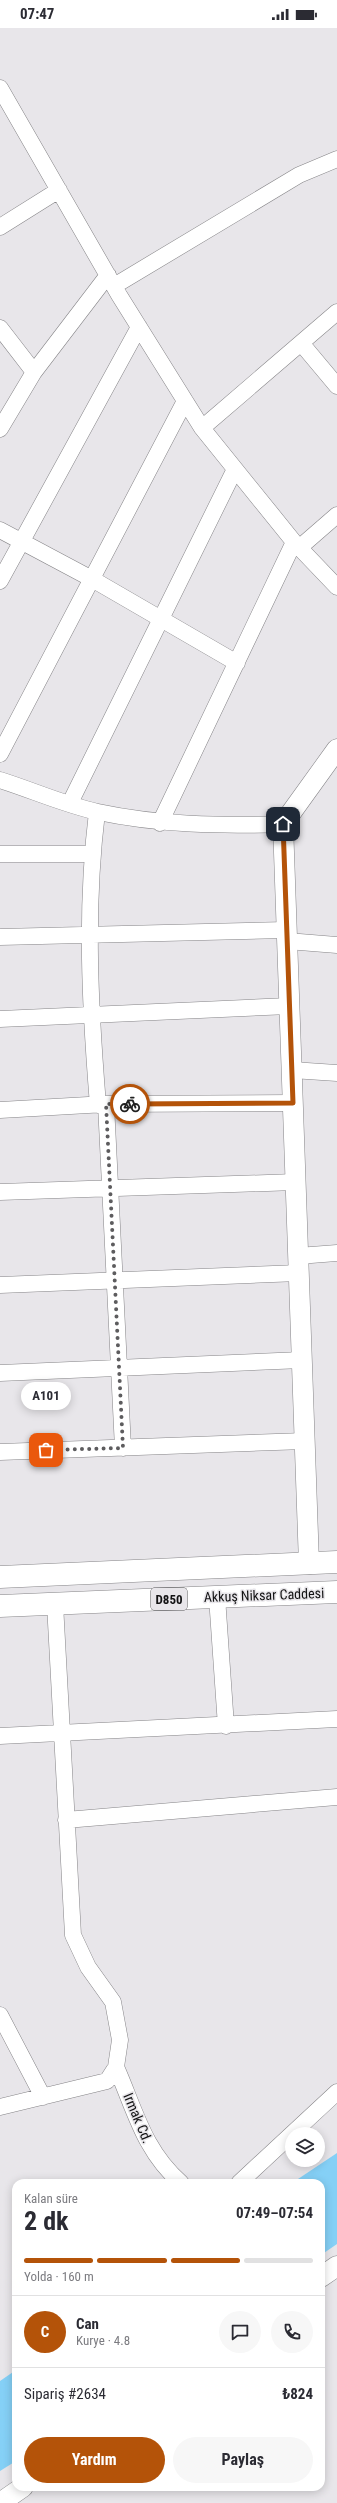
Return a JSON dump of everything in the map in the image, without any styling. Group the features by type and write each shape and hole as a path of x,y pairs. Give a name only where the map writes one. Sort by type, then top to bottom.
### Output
{"main road":[{"name":"Akkuş Niksar Caddesi","path":"0,1576 337,1562"},
{"name":"Akkuş Niksar Caddesi","path":"0,1606 337,1592"}],"street":[{"path":"0,88 111,280 202,428 297,545 337,587"},
{"path":"0,428 34,372 111,280 299,175 337,160"},
{"path":"0,227 59,190"},
{"path":"202,428 337,312"},
{"path":"0,581 139,327"},
{"path":"0,328 34,372"},
{"path":"301,343 337,386"},
{"path":"0,754 186,402"},
{"path":"70,803 235,469"},
{"path":"160,823 237,663 297,545 337,515"},
{"path":"0,530 21,543 92,579 237,663"},
{"path":"309,1564 283,824 337,749"},
{"path":"0,780 97,812 160,823 233,826 283,824"},
{"path":"97,812 92,854 88,935 91,1016 112,1188 123,1448"},
{"path":"0,854 92,854"},
{"path":"0,937 88,935 287,936 337,945"},
{"path":"0,1019 289,1006"},
{"path":"292,1070 337,1073"},
{"path":"0,1110 102,1105 293,1103"},
{"path":"0,1192 295,1182"},
{"path":"0,1285 116,1280 298,1265 337,1253"},
{"path":"0,1373 302,1360"},
{"path":"0,1452 304,1441"},
{"path":"217,1597 226,1726"},
{"path":"0,2107 107,2081 116,2067 120,2040 113,2002 88,1967 73,1935 55,1604"},
{"path":"0,1736 226,1726 337,1719"},
{"path":"66,1820 337,1797"},
{"path":"0,2015 43,2097"},
{"name":"Irmak Cd.","path":"116,2067 143,2136 165,2170 176,2179"},
{"path":"243,2179 337,2092"},
{"path":"325,2274 337,2266"},
{"path":"0,2503 17,2491"}],"water":[{"path":"337,2153 337,2244 325,2252 325,2179 298,2179 316,2167 325,2167 325,2161"},
{"path":"12,2373 12,2464 0,2471 0,2381"}],"way so far":[{"path":"46,1450 123,1448 112,1188 106,1104 130,1104"}],"place":[{"name":"A101","path":"46,1450"}],"route":[{"path":"130,1104 293,1103 283,824"}]}
